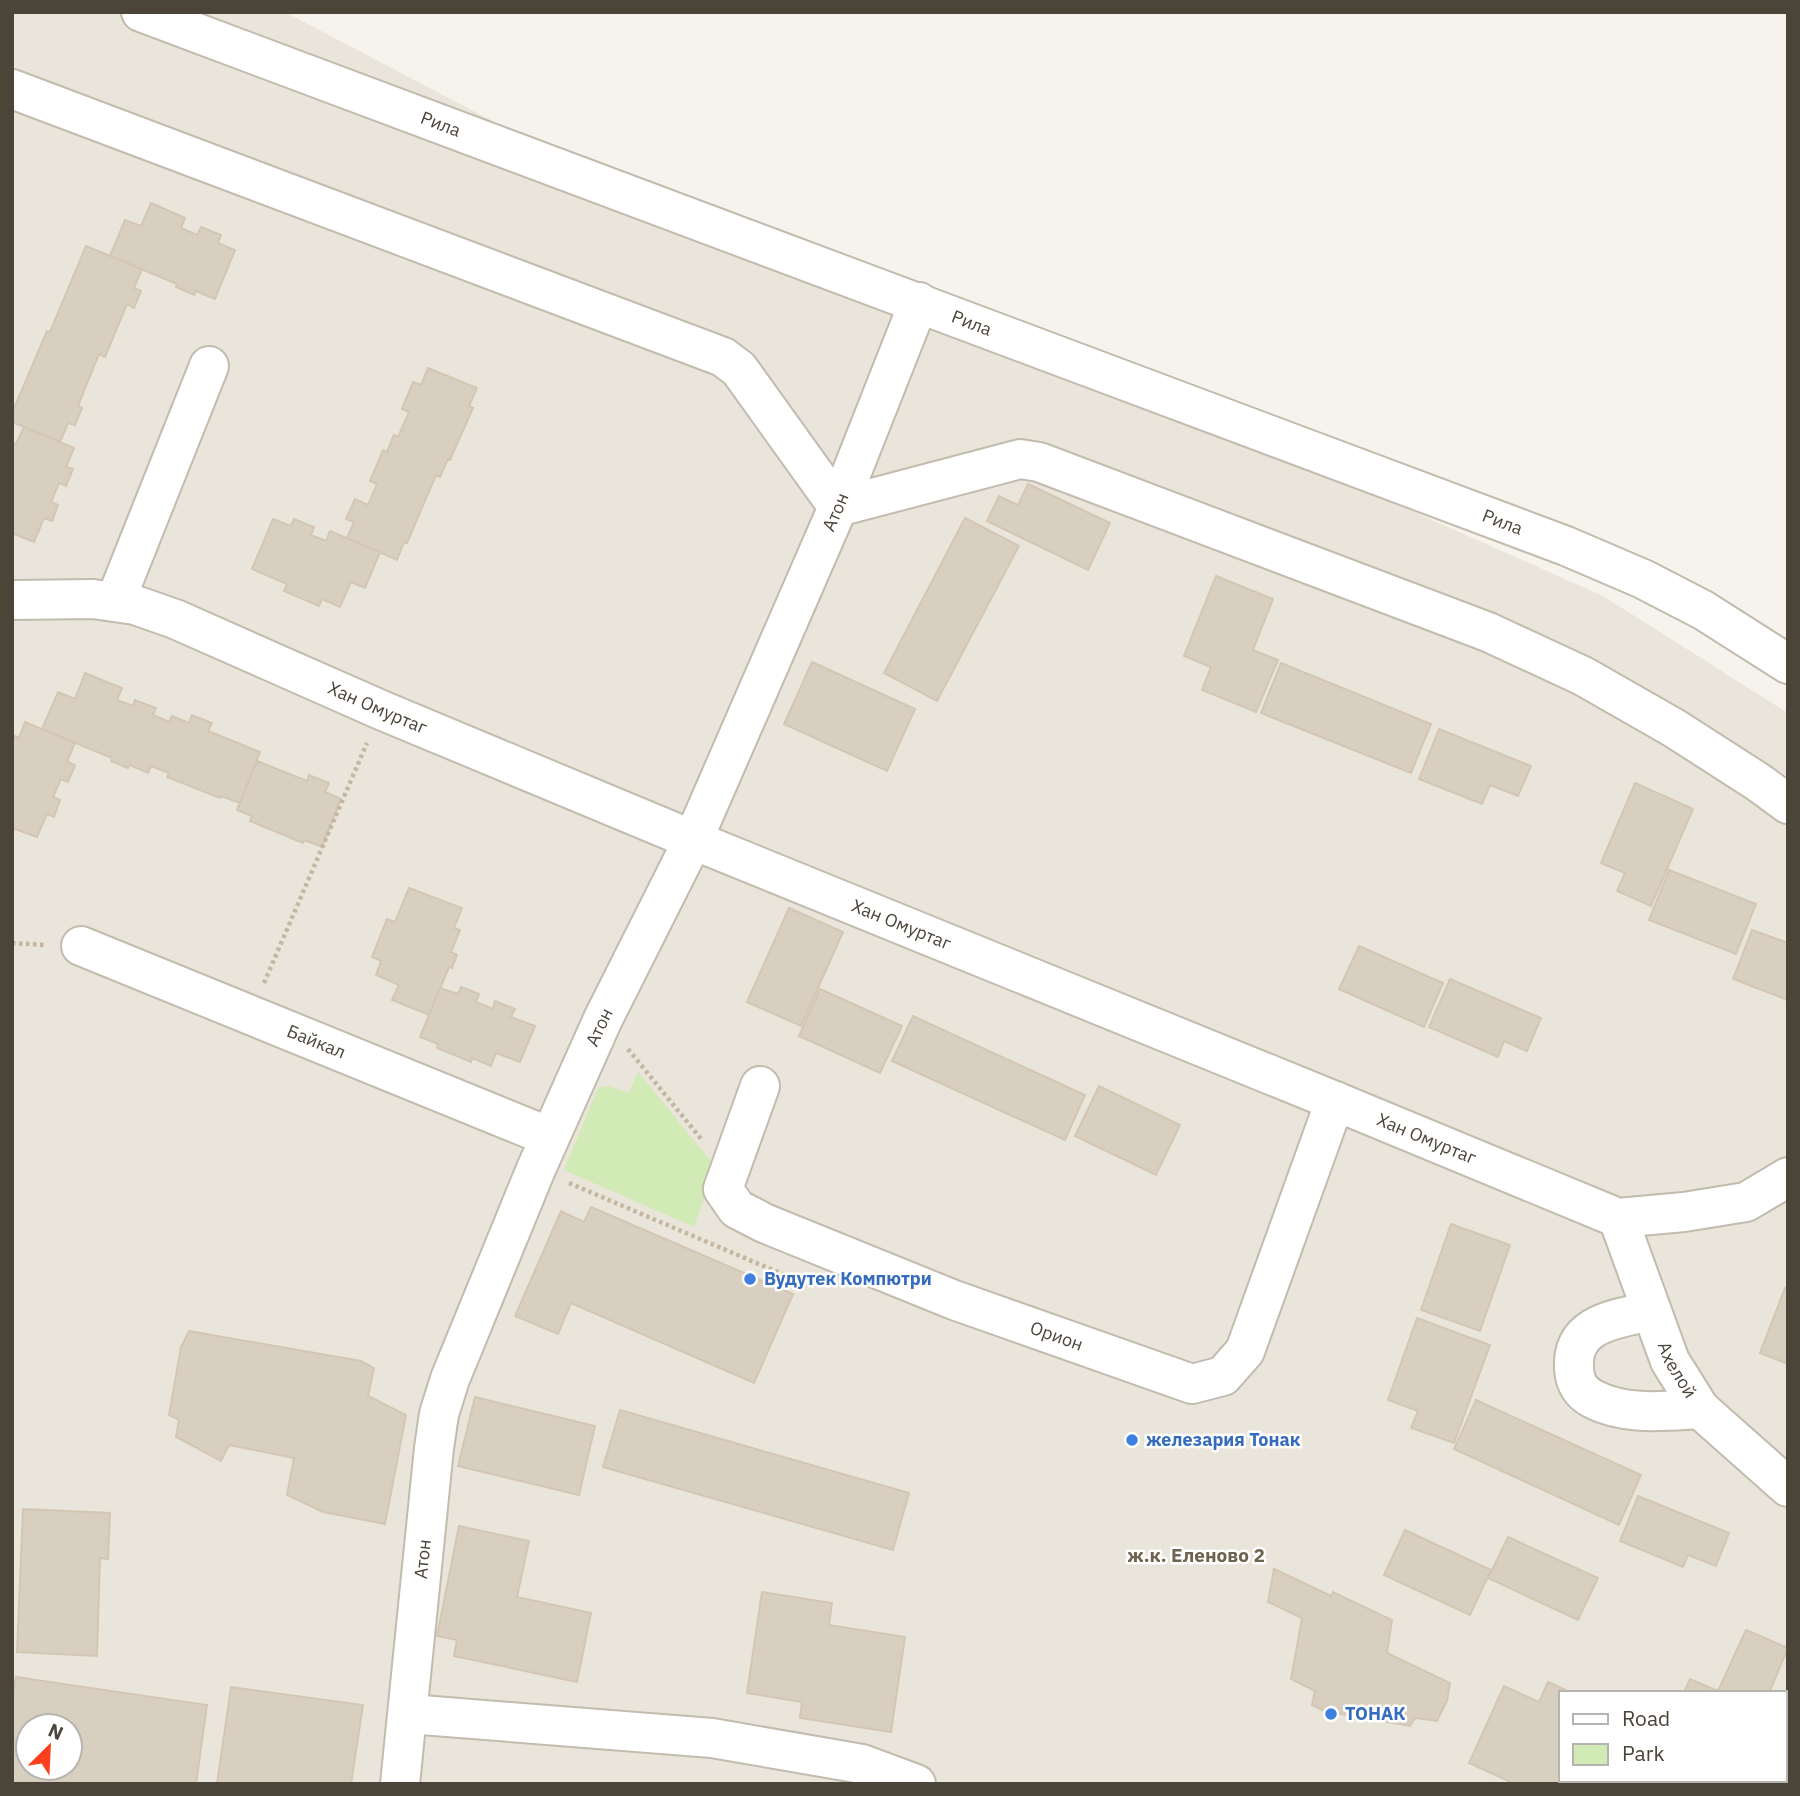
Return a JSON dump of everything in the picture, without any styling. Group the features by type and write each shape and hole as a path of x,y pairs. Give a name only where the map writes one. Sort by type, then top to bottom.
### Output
{"street":[{"name":"Рила","path":"141,12 1566,546 1643,579 1703,610 1788,664"},
{"path":"12,89 723,357 739,369 838,507 1020,459 1039,462 1488,632 1583,676 1662,722 1788,804"},
{"name":"Атон","path":"400,1784 439,1414 477,1309 543,1153 603,1018 693,840 838,507 919,302"},
{"path":"115,602 209,366"},
{"name":"Хан Омуртаг","path":"12,600 93,599 135,605 175,620 381,710 693,840 1618,1218 1684,1212 1746,1202 1788,1177"},
{"name":"Байкал","path":"81,946 250,1016 543,1153"},
{"name":"Орион","path":"760,1086 723,1189 737,1209 764,1223 954,1300 1192,1384 1223,1376 1245,1351 1335,1101"},
{"name":"Ахелой","path":"1618,1218 1670,1361 1700,1409 1788,1487"},
{"path":"1651,1311 1600,1323 1590,1329 1579,1344 1574,1364 1575,1380 1583,1393 1596,1401 1640,1412 1700,1409"},
{"path":"409,1714 712,1738 862,1764 916,1784"}],"path":[{"path":"250,1016 381,710"},
{"path":"603,1018 729,1173"},
{"path":"543,1153 808,1285"}],"shaded area":[{"path":"12,12 285,12 557,155 1112,377 1603,596 1788,713 1788,1784 12,1784"}],"green space":[{"path":"638,1072 715,1166 694,1227 564,1170 598,1088 608,1086 629,1093"}],"building":[{"path":"151,203 185,218 181,228 197,235 201,227 221,235 218,243 235,250 215,299 196,291 194,295 176,287 177,284 110,256 125,220 141,226"},
{"path":"86,246 142,269 134,288 141,291 134,308 127,304 105,357 99,354 78,406 82,408 75,425 68,423 60,442 12,422 12,413"},
{"path":"428,368 477,388 469,406 473,408 450,460 448,459 440,477 436,475 397,560 347,538 354,522 346,519 355,499 368,505 377,484 370,481 383,450 387,452 394,435 398,437 409,412 402,409 413,382 421,385"},
{"path":"24,427 74,448 66,467 73,469 66,486 59,483 51,502 58,505 52,521 44,518 34,542 12,533 12,446 13,443 16,444"},
{"path":"1028,484 1110,523 1088,570 987,521 999,496 1018,505"},
{"path":"965,518 1019,546 937,701 884,673"},
{"path":"273,519 291,526 294,519 314,527 311,535 326,541 330,531 380,552 365,588 351,582 340,607 322,599 319,606 284,591 287,584 252,569"},
{"path":"1216,576 1273,599 1253,650 1278,660 1256,712 1202,690 1211,667 1184,656"},
{"path":"812,662 915,709 887,771 784,724"},
{"path":"1281,663 1431,724 1411,773 1261,713"},
{"path":"85,673 122,688 117,700 133,706 135,700 156,708 153,715 169,722 172,716 189,723 192,715 212,723 208,731 260,752 240,803 167,777 169,773 151,766 148,773 130,765 128,768 111,761 112,758 42,729 58,692 75,699"},
{"path":"25,722 75,743 67,762 75,765 68,782 61,779 53,797 60,800 54,817 47,814 37,837 12,828 12,742 15,736 19,738"},
{"path":"1439,729 1531,766 1518,796 1490,785 1482,804 1419,779"},
{"path":"257,761 307,781 309,775 329,783 325,792 341,799 322,847 304,840 303,843 250,821 252,816 237,810"},
{"path":"1635,783 1693,809 1651,906 1617,891 1625,873 1601,863"},
{"path":"1669,870 1756,904 1736,954 1649,920"},
{"path":"409,888 462,908 454,928 460,930 451,952 457,955 452,968 449,967 429,1015 392,1000 399,985 376,975 381,961 372,957 387,919 395,922"},
{"path":"789,908 843,932 801,1026 747,1002"},
{"path":"1752,930 1788,943 1788,1000 1733,979"},
{"path":"1359,946 1443,983 1424,1027 1339,989"},
{"path":"1450,979 1541,1018 1527,1051 1504,1041 1498,1057 1429,1027"},
{"path":"461,987 479,994 476,1002 493,1009 495,1001 515,1009 511,1017 535,1026 520,1062 496,1053 491,1066 472,1058 471,1062 437,1048 438,1044 420,1037 440,988 458,994"},
{"path":"820,989 902,1026 880,1073 799,1036"},
{"path":"913,1016 1085,1095 1065,1140 892,1061"},
{"path":"1099,1086 1180,1125 1156,1175 1075,1136"},
{"path":"591,1207 793,1294 754,1383 571,1303 558,1334 515,1316 561,1211 584,1222"},
{"path":"1451,1224 1510,1245 1480,1331 1421,1310"},
{"path":"1785,1288 1788,1289 1788,1364 1760,1353"},
{"path":"1417,1318 1490,1345 1454,1443 1411,1428 1418,1411 1388,1400"},
{"path":"189,1331 361,1361 374,1368 368,1396 406,1415 385,1524 323,1512 287,1495 294,1458 229,1445 221,1461 176,1437 179,1420 169,1415 181,1347"},
{"path":"475,1397 595,1426 579,1495 458,1466"},
{"path":"1476,1400 1641,1475 1619,1525 1454,1449"},
{"path":"620,1410 909,1493 893,1550 603,1467"},
{"path":"1638,1496 1729,1533 1716,1566 1688,1555 1683,1567 1620,1541"},
{"path":"23,1509 110,1513 108,1559 100,1558 97,1656 17,1652"},
{"path":"459,1526 529,1541 517,1597 591,1613 577,1682 454,1656 457,1640 437,1636"},
{"path":"1405,1530 1491,1570 1470,1615 1384,1575"},
{"path":"1508,1537 1598,1578 1578,1620 1488,1578"},
{"path":"1274,1569 1331,1596 1333,1592 1392,1620 1387,1653 1450,1683 1447,1701 1437,1721 1415,1718 1410,1726 1324,1711 1312,1705 1315,1691 1291,1679 1302,1618 1268,1602"},
{"path":"762,1592 832,1603 829,1625 905,1637 891,1732 800,1718 802,1702 747,1693"},
{"path":"1746,1630 1788,1648 1770,1691 1718,1691"},
{"path":"16,1677 207,1705 196,1784 12,1782 12,1703"},
{"path":"1690,1679 1718,1691 1685,1691"},
{"path":"1548,1682 1568,1691 1559,1691 1559,1782 1589,1784 1515,1784 1469,1763 1504,1686 1539,1702"},
{"path":"231,1687 363,1705 351,1784 217,1784"},
{"path":"1631,1782 1730,1782 1729,1784"}],"place":[{"name":"Вудутек Компютри","path":"750,1279"},
{"name":"железария Тонак","path":"1132,1440"},
{"name":"ТОНАК","path":"1331,1714"}],"district":[{"name":"ж.к. Еленово 2","path":"1196,1555"}]}
